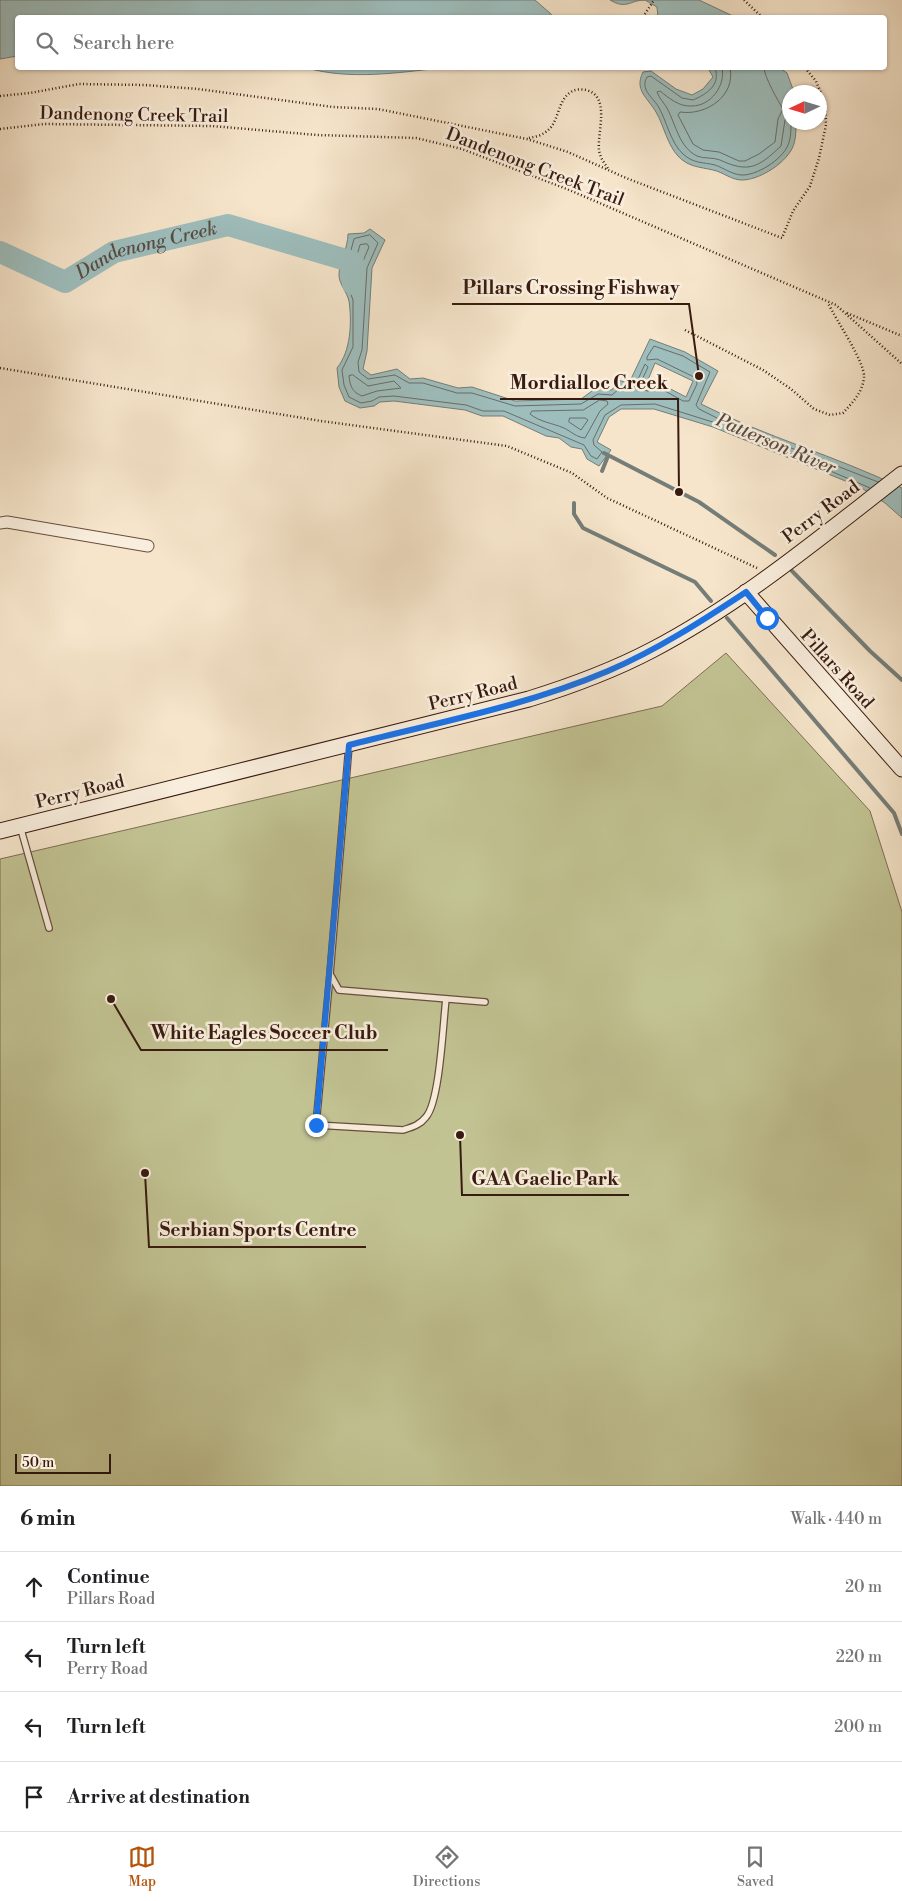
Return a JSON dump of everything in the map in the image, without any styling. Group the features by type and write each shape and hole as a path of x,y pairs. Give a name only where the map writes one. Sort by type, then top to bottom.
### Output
{"main road":[{"name":"Perry Road","path":"0,831 349,745 529,699 574,685 652,650 746,592 902,474"},
{"name":"Pillars Road","path":"746,592 902,769"}],"street":[{"path":"0,523 7,522 148,546"}],"lane":[{"path":"349,745 316,1125 403,1130 416,1126 428,1116 434,1100 446,999"},
{"path":"20,826 49,928"},
{"path":"330,974 339,990 485,1002"}],"path":[{"path":"644,15 654,0"},
{"path":"744,0 760,15"},
{"path":"0,96 30,93 79,84 145,84 334,107 378,108 528,138 568,152 610,171 782,238 793,211 810,186 819,158 826,125 825,103 816,81 807,70"},
{"path":"528,138 544,133 551,127 565,97 572,91 588,90 596,95 600,104 599,150 601,158 610,171"},
{"name":"Dandenong Creek Trail","path":"0,129 44,124 202,126 317,135 416,138 462,150 567,189 828,302 843,312 902,364"},
{"path":"685,330 763,370 791,389 814,409 830,415 843,413 861,389 864,376 860,360 828,302"},
{"path":"843,312 902,336"},
{"path":"0,368 320,421 507,446 572,473 607,498 769,574"}],"green space":[{"path":"726,653 870,811 902,912 902,1486 0,1486 0,859 662,706"}],"water":[{"path":"0,0 535,0 551,15 15,15 15,56 0,59"},
{"path":"610,0 640,0 625,4"},
{"path":"645,0 699,0 731,15 658,15 657,7"},
{"path":"315,70 420,70 356,75"},
{"path":"709,70 783,70 787,73 791,85 782,85 782,130 796,130 792,149 781,162 769,171 755,178 742,180 734,179 717,171 694,166 682,160 671,146 656,112 641,89 641,78 643,72 651,71 676,89 692,95 703,89 713,77"},
{"name":"Patterson River","path":"370,229 385,240 372,268 367,351 363,369 371,375 397,369 410,379 423,378 458,388 472,387 515,401 581,399 596,388 612,390 618,380 641,387 630,381 650,339 685,352 718,371 701,404 751,427 852,466 902,488 902,518 885,503 860,487 713,427 654,409 621,409 609,417 597,442 611,450 599,466 587,459 582,449 571,447 559,438 546,436 503,416 482,416 465,410 394,401 380,402 374,406 360,408 345,401 339,387 337,368 348,345 350,318 349,301 340,282 339,270 347,245 348,234 364,233","holes":["655,363 693,381 686,397 663,385 665,383 660,380 645,387"]}],"waterway":[{"name":"Dandenong Creek","path":"0,252 65,282 114,252 228,225 353,262 353,284"},
{"path":"604,453 699,502 775,555"},
{"path":"602,471 608,456"},
{"path":"574,503 574,514 583,528 695,582 711,601"},
{"path":"792,571 870,651 902,680"},
{"path":"727,618 894,813 902,834"}],"place":[{"name":"Pillars Crossing Fishway","path":"699,376"},
{"name":"Mordialloc Creek","path":"679,492"},
{"name":"White Eagles Soccer Club","path":"111,999"},
{"name":"GAA Gaelic Park","path":"460,1135"},
{"name":"Serbian Sports Centre","path":"145,1173"}],"route":[{"path":"316,1125 349,745 529,699 574,685 609,671 652,650 746,592 767,618"}]}
